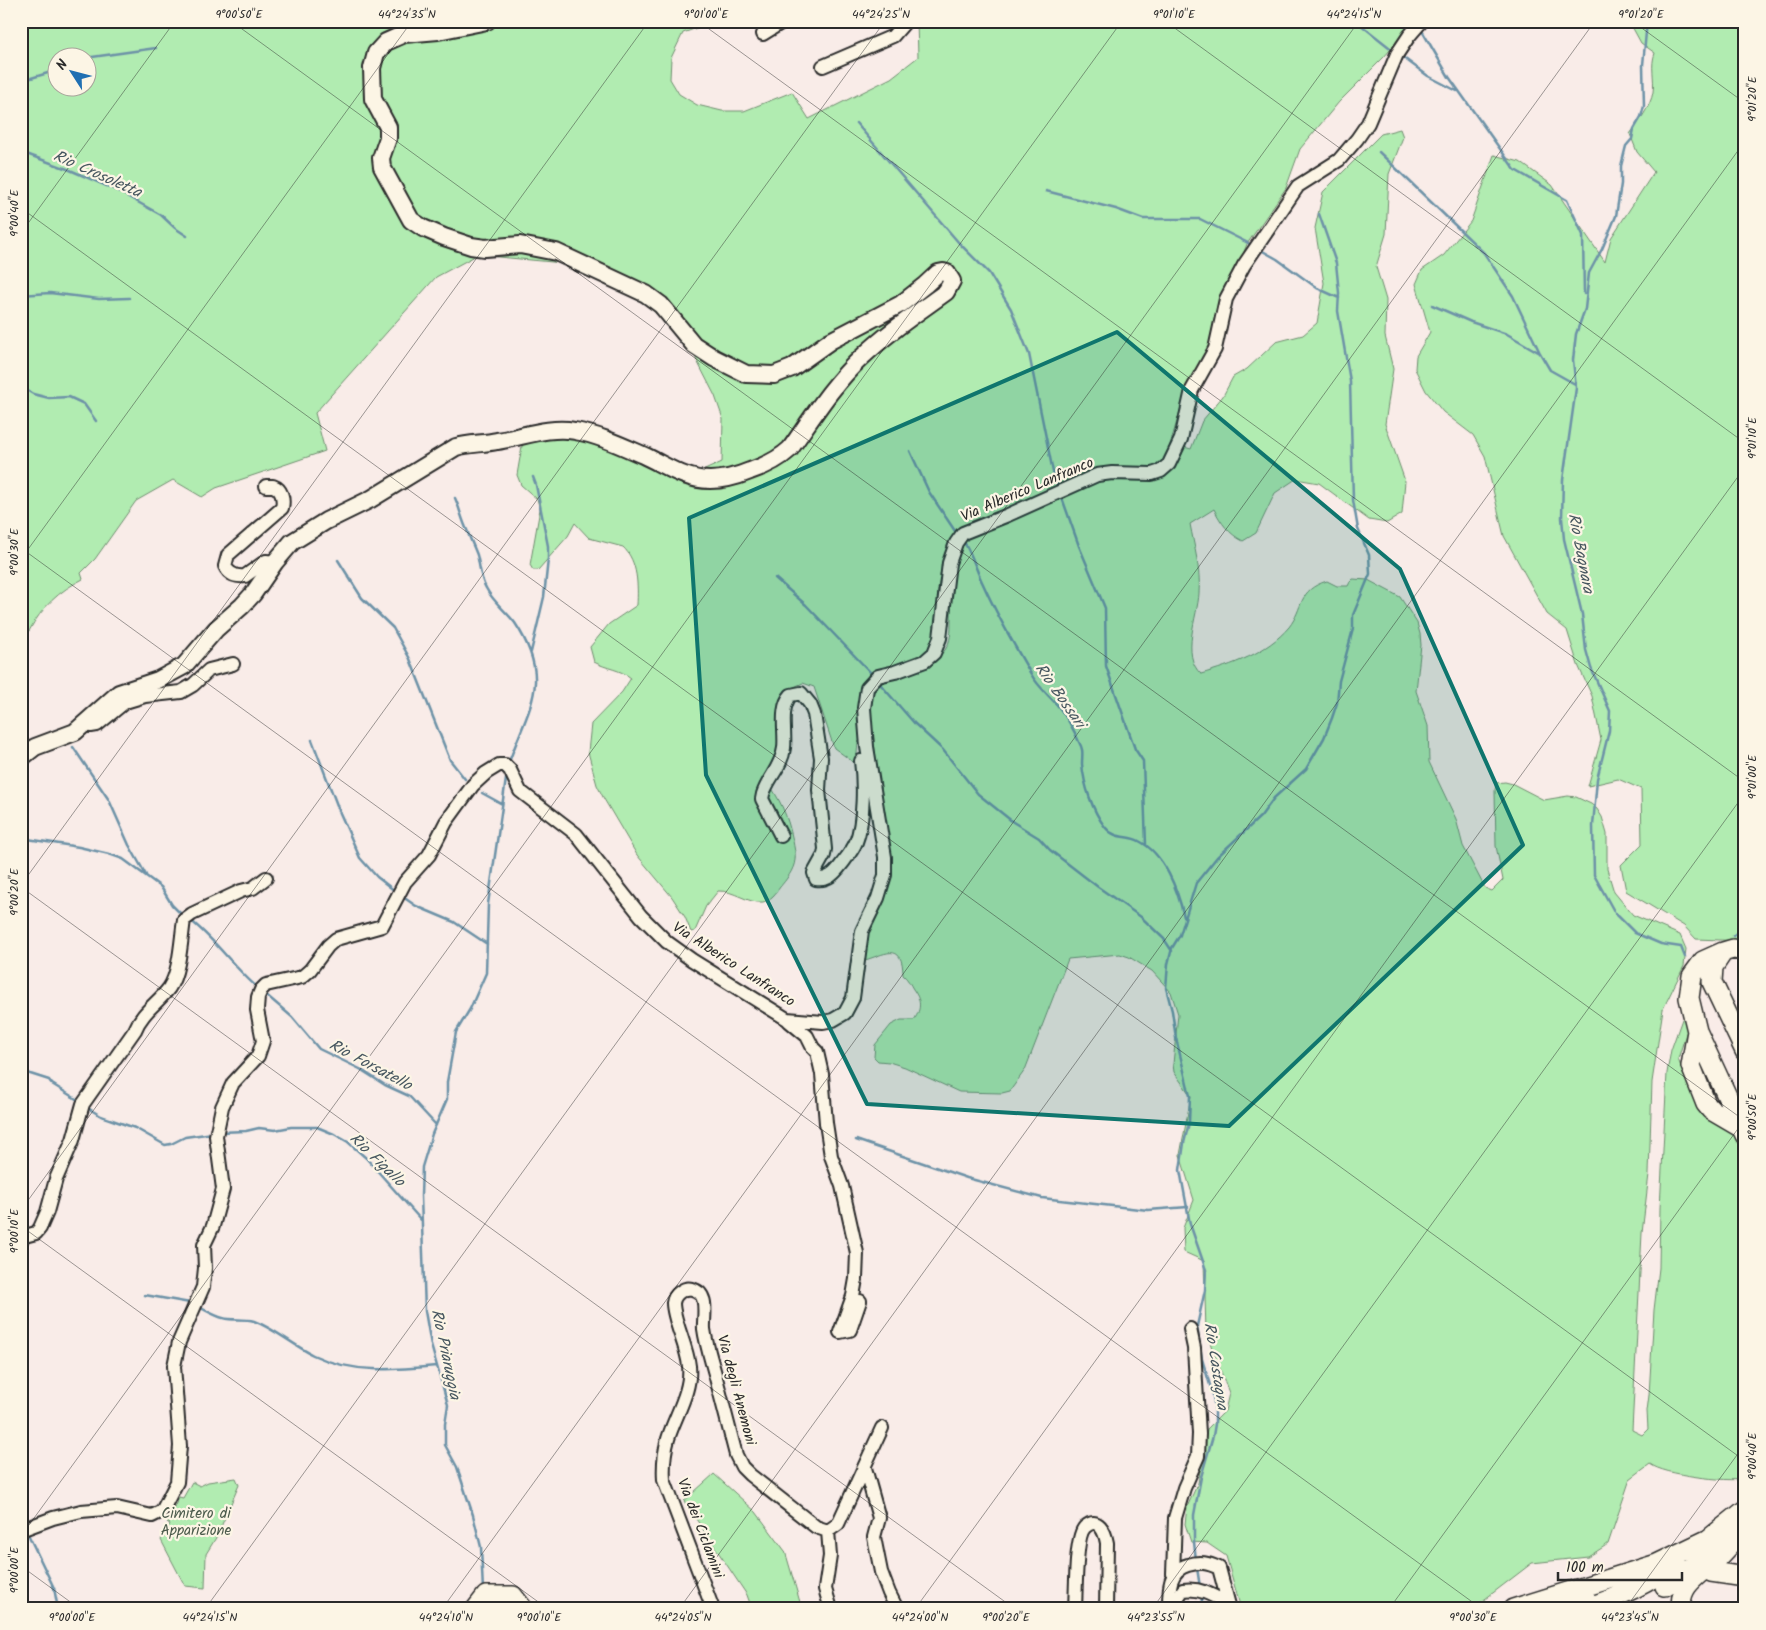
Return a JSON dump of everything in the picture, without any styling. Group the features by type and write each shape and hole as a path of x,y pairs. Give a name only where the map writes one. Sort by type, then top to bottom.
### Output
{"highway":[{"path":"1742,1131 1697,1031 1689,998 1692,976 1703,961 1733,949 1745,951"},
{"path":"1723,952 1713,968 1712,982 1745,1051"},
{"path":"1557,1609 1616,1598 1660,1576 1745,1510"},
{"path":"1682,1609 1683,1591 1692,1580 1715,1561 1745,1528"},
{"path":"1513,1609 1657,1564 1709,1539"},
{"path":"1619,1609 1667,1585 1728,1545"},
{"path":"1711,1572 1745,1578"},
{"path":"476,1609 486,1596 513,1596 523,1609"}],"main road":[{"path":"21,758 35,747 75,732 119,693 158,680 184,666 216,629 253,594 275,562 292,542 370,499 456,447 496,442 546,430 574,430 599,437 689,478 721,480 739,475 766,466 780,458 790,449 842,378 860,358 908,318 946,292 950,286 952,281 947,273 938,273 925,286 901,304 830,341 792,368 774,375 746,374 694,345 661,305 646,294 556,252 520,245 485,248 471,246 423,228 411,220 382,167 381,158 388,138 388,127 373,99 372,68 376,52 386,42 404,34 438,31 487,21"}],"street":[{"path":"763,34 784,21"},
{"path":"824,66 893,36 906,21"},
{"name":"Via Alberico Lanfranco","path":"21,1530 53,1518 81,1511 117,1508 152,1516 162,1511 176,1482 180,1446 174,1366 180,1342 203,1287 205,1268 204,1245 214,1226 223,1189 216,1136 222,1107 232,1083 258,1056 263,1041 257,1010 258,997 261,990 266,985 302,977 310,970 328,946 336,940 382,926 405,882 430,855 446,822 473,785 498,765 505,765 510,770 520,791 576,834 641,916 662,938 692,960 787,1019 814,1022 832,1020 845,1013 853,998 862,931 878,898 885,875 885,857 867,748 864,708 866,688 878,676 925,661 934,653 940,638 949,562 956,543 963,533 1097,475 1112,473 1152,474 1162,471 1169,464 1181,439 1192,390 1215,349 1226,299 1244,265 1298,186 1339,160 1357,139 1368,123 1397,54 1408,36 1422,21"},
{"path":"266,486 273,486 279,490 283,501 282,508 228,555 225,566 229,572 241,576 249,574 266,560 275,562"},
{"path":"84,725 97,725 125,702 145,696 181,692 193,685 209,670 233,664"},
{"path":"781,836 762,798 782,757 785,707 791,695 801,692 810,704 814,714 821,758 819,790 826,843 824,855 814,873 816,879 820,880 830,877 847,857 856,842 863,779 860,753 863,748 867,748"},
{"path":"21,1237 36,1232 40,1228 47,1212 56,1179 73,1140 83,1104 135,1030 138,1021 169,988 176,975 184,920 192,914 241,891 253,888 266,878"},
{"path":"787,1019 797,1025 817,1052 822,1074 831,1156 842,1186 857,1253 853,1296 840,1332 850,1330 860,1301"},
{"name":"Via degli Anemoni","path":"684,1290 695,1290 704,1300 704,1329 708,1347 736,1455 742,1467 810,1523 822,1530 828,1531"},
{"name":"Via dei Ciclamini","path":"684,1290 677,1295 673,1303 687,1351 690,1375 668,1439 663,1460 664,1480 713,1609"},
{"path":"1169,1609 1170,1583 1173,1574 1175,1518 1184,1488 1198,1456 1199,1434 1194,1348 1190,1329"},
{"path":"831,1609 824,1589 830,1556 828,1531 838,1524 882,1428"},
{"path":"864,1468 879,1518 874,1538 881,1572 897,1609"},
{"path":"1075,1609 1080,1536 1084,1528 1091,1524 1100,1526 1105,1532 1107,1543 1106,1609"},
{"path":"1173,1574 1180,1567 1196,1562 1208,1563 1219,1568 1229,1606"},
{"path":"1177,1609 1178,1598 1183,1590 1192,1588 1201,1590 1229,1606"}],"highlighted area":[{"path":"1117,332 1400,569 1523,845 1229,1126 867,1104 706,775 689,518"}],"green space":[{"path":"21,21 445,21 447,34 500,21 708,21 708,24 683,33 671,58 670,79 679,94 697,105 722,111 744,111 792,92 809,119 891,78 918,57 917,21 1415,21 1384,57 1339,102 1300,149 1286,188 1247,244 1206,354 1187,387 1167,455 1159,466 1145,471 1106,467 1048,489 988,519 959,529 939,583 937,632 931,650 921,659 869,674 862,686 864,737 858,742 856,764 834,748 814,687 803,683 789,689 782,703 783,745 765,778 786,815 793,841 795,860 787,878 773,896 766,901 752,901 724,891 718,891 706,906 695,931 691,932 685,917 672,897 637,855 597,785 588,752 591,724 622,692 631,678 594,662 590,647 609,624 637,605 636,574 632,559 623,547 589,538 575,523 568,536 538,570 533,570 530,565 540,509 537,499 521,485 517,475 522,446 532,439 546,436 566,437 588,441 636,455 694,475 722,462 723,419 715,396 692,351 643,300 563,263 477,255 436,277 315,413 325,451 216,488 202,497 173,480 136,501 95,559 81,573 83,579 59,594 45,607 29,631 21,633"},
{"path":"1629,21 1745,21 1745,941 1696,939 1684,926 1626,891 1621,865 1642,844 1641,789 1618,779 1588,786 1601,740 1592,696 1578,665 1567,630 1547,614 1504,536 1485,456 1473,435 1443,412 1426,391 1415,369 1416,356 1430,332 1416,284 1422,270 1444,255 1471,221 1494,155 1520,162 1552,185 1605,262 1611,238 1654,172 1637,152 1630,134 1644,114 1652,97 1655,53 1641,43"},
{"path":"1400,129 1403,137 1389,174 1386,234 1376,267 1386,300 1385,336 1393,369 1385,424 1405,481 1402,514 1387,523 1369,520 1319,483 1296,479 1275,493 1256,533 1243,541 1226,528 1214,509 1190,524 1199,576 1198,602 1191,646 1192,657 1195,666 1201,674 1237,662 1260,651 1280,636 1294,620 1306,594 1317,585 1327,581 1337,586 1348,586 1353,579 1368,580 1400,597 1417,623 1421,645 1416,691 1428,726 1429,762 1456,819 1463,846 1485,888 1492,891 1503,880 1496,846 1496,783 1505,782 1513,784 1544,800 1568,796 1576,797 1597,809 1602,817 1607,834 1607,869 1614,892 1633,915 1680,935 1686,949 1684,966 1663,1009 1652,1082 1649,1174 1642,1233 1632,1430 1642,1435 1648,1429 1647,1411 1659,1268 1667,1073 1671,1050 1682,1019 1688,1016 1688,1027 1678,1059 1691,1093 1701,1112 1738,1134 1745,1148 1745,1479 1696,1477 1657,1468 1650,1464 1630,1479 1608,1544 1588,1557 1532,1563 1472,1609 1241,1609 1226,1556 1207,1543 1191,1542 1185,1524 1187,1507 1198,1483 1207,1429 1225,1411 1229,1393 1206,1332 1204,1261 1184,1252 1183,1228 1194,1200 1180,1155 1191,1096 1174,1072 1173,1064 1178,1014 1171,992 1152,971 1129,957 1120,954 1068,959 1025,1070 1010,1091 1002,1093 959,1092 905,1067 878,1061 874,1057 875,1045 891,1025 901,1020 914,1020 918,1012 919,1000 908,980 903,975 900,957 896,954 885,954 862,961 866,933 888,886 890,874 870,708 874,692 882,683 890,678 930,663 947,647 951,633 952,588 955,565 957,555 968,537 1095,480 1173,468 1181,457 1184,447 1191,449 1202,421 1223,396 1233,377 1247,369 1276,342 1303,335 1317,323 1324,283 1315,228 1323,192 1381,134"},
{"path":"714,1474 756,1512 785,1551 802,1609 752,1609 747,1595 684,1501"},
{"name":"Cimitero di Apparizione","path":"236,1478 239,1485 217,1536 206,1554 205,1588 185,1586 161,1540 170,1524 167,1522 179,1497 183,1498 192,1482 200,1486 208,1482"}],"waterway":[{"path":"1356,21 1394,51"},
{"name":"Rio Bagnara","path":"1647,21 1643,65 1644,106 1641,117 1634,129 1632,139 1626,146 1621,166 1621,184 1616,216 1589,273 1585,309 1576,334 1573,360 1576,388 1563,480 1562,518 1564,539 1582,614 1586,650 1591,668 1610,711 1609,731 1597,779 1593,826 1594,875 1615,913 1635,933 1661,944 1681,947 1685,957"},
{"path":"1421,29 1449,77 1515,170 1567,200 1583,235 1584,294"},
{"path":"98,56 156,48"},
{"path":"1401,56 1428,76 1457,91"},
{"path":"21,81 48,73"},
{"path":"856,123 959,243 989,273 1011,309 1029,354 1054,477 1058,488"},
{"name":"Rio Crosoletta","path":"21,152 116,190 161,215 187,236"},
{"path":"1379,152 1484,253 1513,296 1550,370 1575,384"},
{"path":"1046,191 1116,209 1143,219 1200,219 1252,245"},
{"path":"1196,1560 1194,1515 1201,1477 1213,1436 1215,1410 1213,1395 1202,1359 1197,1326 1205,1290 1206,1270 1190,1224 1180,1170 1189,1123 1190,1096 1166,988 1168,964 1172,948 1180,935 1196,883 1217,857 1261,816 1274,798 1306,769 1324,738 1337,703 1339,681 1353,629 1353,615 1370,574 1369,555 1358,529 1353,500 1350,381 1338,311 1339,293 1336,263 1319,214"},
{"path":"1259,249 1277,259 1317,288 1339,298"},
{"path":"21,295 50,293 99,299 129,298"},
{"path":"1432,305 1471,322 1507,334 1540,353"},
{"path":"21,387 33,394 49,398 69,397 84,404 96,421"},
{"path":"910,451 929,492 957,534"},
{"path":"531,652 544,597 548,559 548,546 533,477"},
{"path":"1061,495 1079,546 1105,608 1106,666 1135,749 1143,761 1146,845"},
{"path":"455,498 477,555 484,584 492,598 515,623 533,661 534,693 509,762"},
{"name":"Rio Bossari","path":"964,542 994,607 1034,679 1061,710 1081,745 1082,764 1087,789 1100,820 1113,834 1135,839 1148,847 1156,855 1174,885 1184,917"},
{"path":"338,560 362,598 393,628 410,659 450,760 465,779"},
{"path":"775,578 806,605 873,675"},
{"path":"881,685 915,724 943,750 978,794 1013,822 1039,838 1050,850 1098,887 1141,917 1164,939 1172,951"},
{"path":"312,740 340,813 360,858 377,877 395,891"},
{"path":"73,747 109,800 129,845 146,875"},
{"name":"Rio Priaruggia","path":"483,1591 481,1547 473,1515 457,1467 445,1445 445,1424 448,1405 431,1345 425,1311 421,1196 422,1167 432,1134 447,1099 447,1082 456,1032 470,1009 486,973 488,904 507,772"},
{"path":"482,793 502,804"},
{"path":"21,838 79,847 123,859 161,887 172,905 183,916"},
{"path":"403,897 416,906 454,922 487,944"},
{"path":"190,920 258,988"},
{"path":"1733,936 1745,925"},
{"name":"Rio Forsatello","path":"264,993 292,1017 319,1049 409,1096 436,1125"},
{"path":"21,1071 49,1080 52,1084 81,1102"},
{"path":"86,1107 101,1116 135,1128 165,1145 185,1137 213,1133"},
{"name":"Rio Figallo","path":"220,1132 246,1131 259,1128 275,1130 291,1127 317,1127 334,1134 348,1142 366,1158 421,1220"},
{"path":"856,1140 967,1178 1042,1198 1148,1210 1188,1207"},
{"path":"145,1295 190,1303"},
{"name":"Rio Priaruggia","path":"199,1307 223,1318 254,1321 313,1355 343,1365 374,1369 437,1366"},
{"path":"27,1532 54,1588 58,1609"},
{"name":"Rio Castagna","path":"1197,1568 1200,1587"},
{"name":"Rio Castagna","path":"1201,1595 1203,1609"}]}
